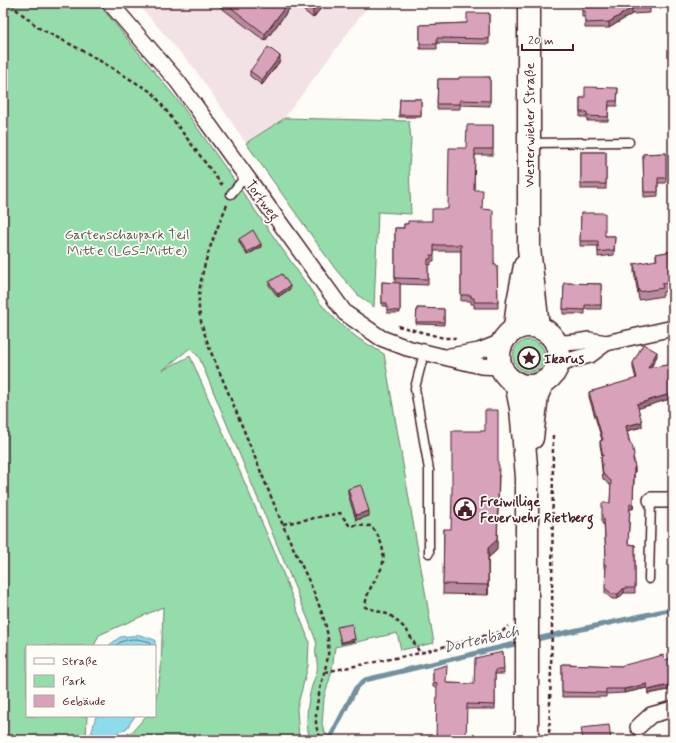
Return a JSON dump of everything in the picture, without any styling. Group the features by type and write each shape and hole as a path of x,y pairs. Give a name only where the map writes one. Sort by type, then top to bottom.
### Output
{"main road":[{"name":"Westerwieher Straße","path":"529,3 528,142 530,248 546,333"},
{"name":"Westerwieher Straße","path":"509,335 530,248"},
{"path":"527,740 527,662 518,628 527,477 537,395 542,384 549,378 556,367 559,353 546,333 528,326 509,335 500,347 498,357 500,367 505,376 516,384 530,386 542,384"},
{"path":"516,384 527,477"}],"street":[{"name":"Torfweg","path":"110,3 178,82 345,313 381,338 407,348 481,366 500,367"},
{"path":"546,333 564,342 589,340 606,343 673,328"},
{"name":"Torfweg","path":"443,357 479,351 509,335"},
{"path":"556,367 571,360 590,355 606,343"},
{"path":"651,500 673,500"},
{"path":"638,727 651,715 673,709"}],"lane":[{"path":"528,142 629,142"},
{"path":"232,194 246,176"},
{"path":"424,353 415,388 429,470 429,553"},
{"path":"649,579 651,500"}],"path":[{"path":"12,3 17,10 38,28 87,53 153,93 225,189 232,194 214,236 201,281 199,308 202,327 210,350 283,524 320,607 326,626 328,645 325,672 318,699 316,718 317,732 323,739"},
{"path":"394,325 444,338 458,338"},
{"path":"548,740 548,706 552,645 554,433"},
{"path":"283,524 340,513 349,525 371,526 378,533 382,545 383,559 381,569 366,595 365,606 390,615 406,629 420,653"},
{"path":"325,672 420,653 518,628"}],"shaded area":[{"path":"137,3 370,3 285,117 246,143 194,68"}],"green space":[{"name":"Gartenschaupark Teil Mitte (LGS-Mitte)","path":"3,3 98,3 180,103 320,303 340,324 359,339 384,354 434,643 401,650 397,633 335,647 332,671 324,698 322,724 325,733 334,740 312,740 309,735 307,714 310,692 317,671 317,644 199,357 190,348 163,370 190,356 278,560 309,641 308,666 297,708 299,740 116,740 133,731 145,717 156,717 156,698 161,670 163,607 99,635 94,645 26,645 26,717 87,717 86,740 3,740"},
{"path":"285,118 409,121 411,140 409,167 411,214 378,212 374,307 358,295 336,270 246,143"},
{"path":"529,340 538,343 542,347 545,356 542,365 538,369 529,372 520,369 516,365 513,356 516,347 520,343"}],"water":[{"path":"140,635 155,640 155,645 109,645 120,637"},
{"path":"96,717 134,717 127,728 105,740 98,740 91,735"}],"building":[{"path":"225,3 288,3 265,34"},
{"path":"304,3 319,3 313,10"},
{"path":"582,3 650,3 650,8 632,8 609,22 585,23 585,11 582,11"},
{"path":"467,13 489,13 489,39 437,38 437,44 420,44 420,25 467,23"},
{"path":"268,47 280,56 262,80 250,71"},
{"path":"459,77 490,77 490,101 460,100 460,104 437,104 438,79 459,79"},
{"path":"585,87 618,88 617,101 609,101 608,117 587,116 587,112 580,112 580,98 585,98"},
{"path":"400,99 421,99 421,115 399,115"},
{"path":"467,125 493,125 493,149 475,149 474,190 483,190 482,209 493,210 494,265 497,265 498,302 474,302 474,298 471,298 471,295 461,295 461,245 434,245 434,255 431,255 431,259 428,259 428,279 395,278 395,228 404,228 404,224 408,224 408,221 432,221 432,209 448,209 449,148 466,148"},
{"path":"581,152 606,152 606,184 581,184"},
{"path":"666,153 666,178 658,178 658,192 644,192 643,154"},
{"path":"581,213 605,213 605,236 615,236 614,250 598,252 598,241 580,241"},
{"path":"253,230 261,244 247,252 239,239"},
{"path":"673,251 673,282 662,284 663,288 639,292 634,264 657,260 656,254"},
{"path":"282,274 290,286 278,294 269,282"},
{"path":"382,282 400,283 400,311 387,310 387,303 382,303"},
{"path":"564,283 601,284 601,305 585,305 585,310 563,309"},
{"path":"417,308 444,309 444,322 416,322"},
{"path":"643,344 657,352 648,368 673,364 673,393 637,404 642,422 626,426 629,441 632,445 634,454 633,459 635,467 633,504 630,504 628,544 635,545 635,588 624,588 618,594 612,594 605,588 606,565 604,564 604,557 606,555 604,519 602,520 602,503 610,503 611,481 603,474 601,456 603,456 600,441 603,440 589,392 637,378 633,363"},
{"path":"485,410 498,410 499,465 497,540 488,548 488,585 443,584 444,529 451,529 452,431 485,431"},
{"path":"671,448 673,448 673,473 671,473"},
{"path":"361,485 369,511 356,515 348,489"},
{"path":"352,624 355,639 341,642 337,627"},
{"path":"503,652 504,670 495,670 495,705 467,704 466,740 436,740 437,683 433,682 433,669 447,665 446,683 474,684 475,658"},
{"path":"663,655 665,660 673,658 673,684 648,690 647,684 624,689 606,689 606,693 562,692 562,664 621,666"},
{"path":"609,725 611,740 583,740 581,728"},
{"path":"666,736 673,736 673,740 666,740"}],"waterway":[{"name":"Dortenbach","path":"532,640 673,609"},
{"name":"Dortenbach","path":"329,740 356,688 365,680 523,642"}],"place":[{"name":"Ikarus","path":"529,358"},
{"name":"Freiwillige Feuerwehr Rietberg","path":"465,509"}]}
